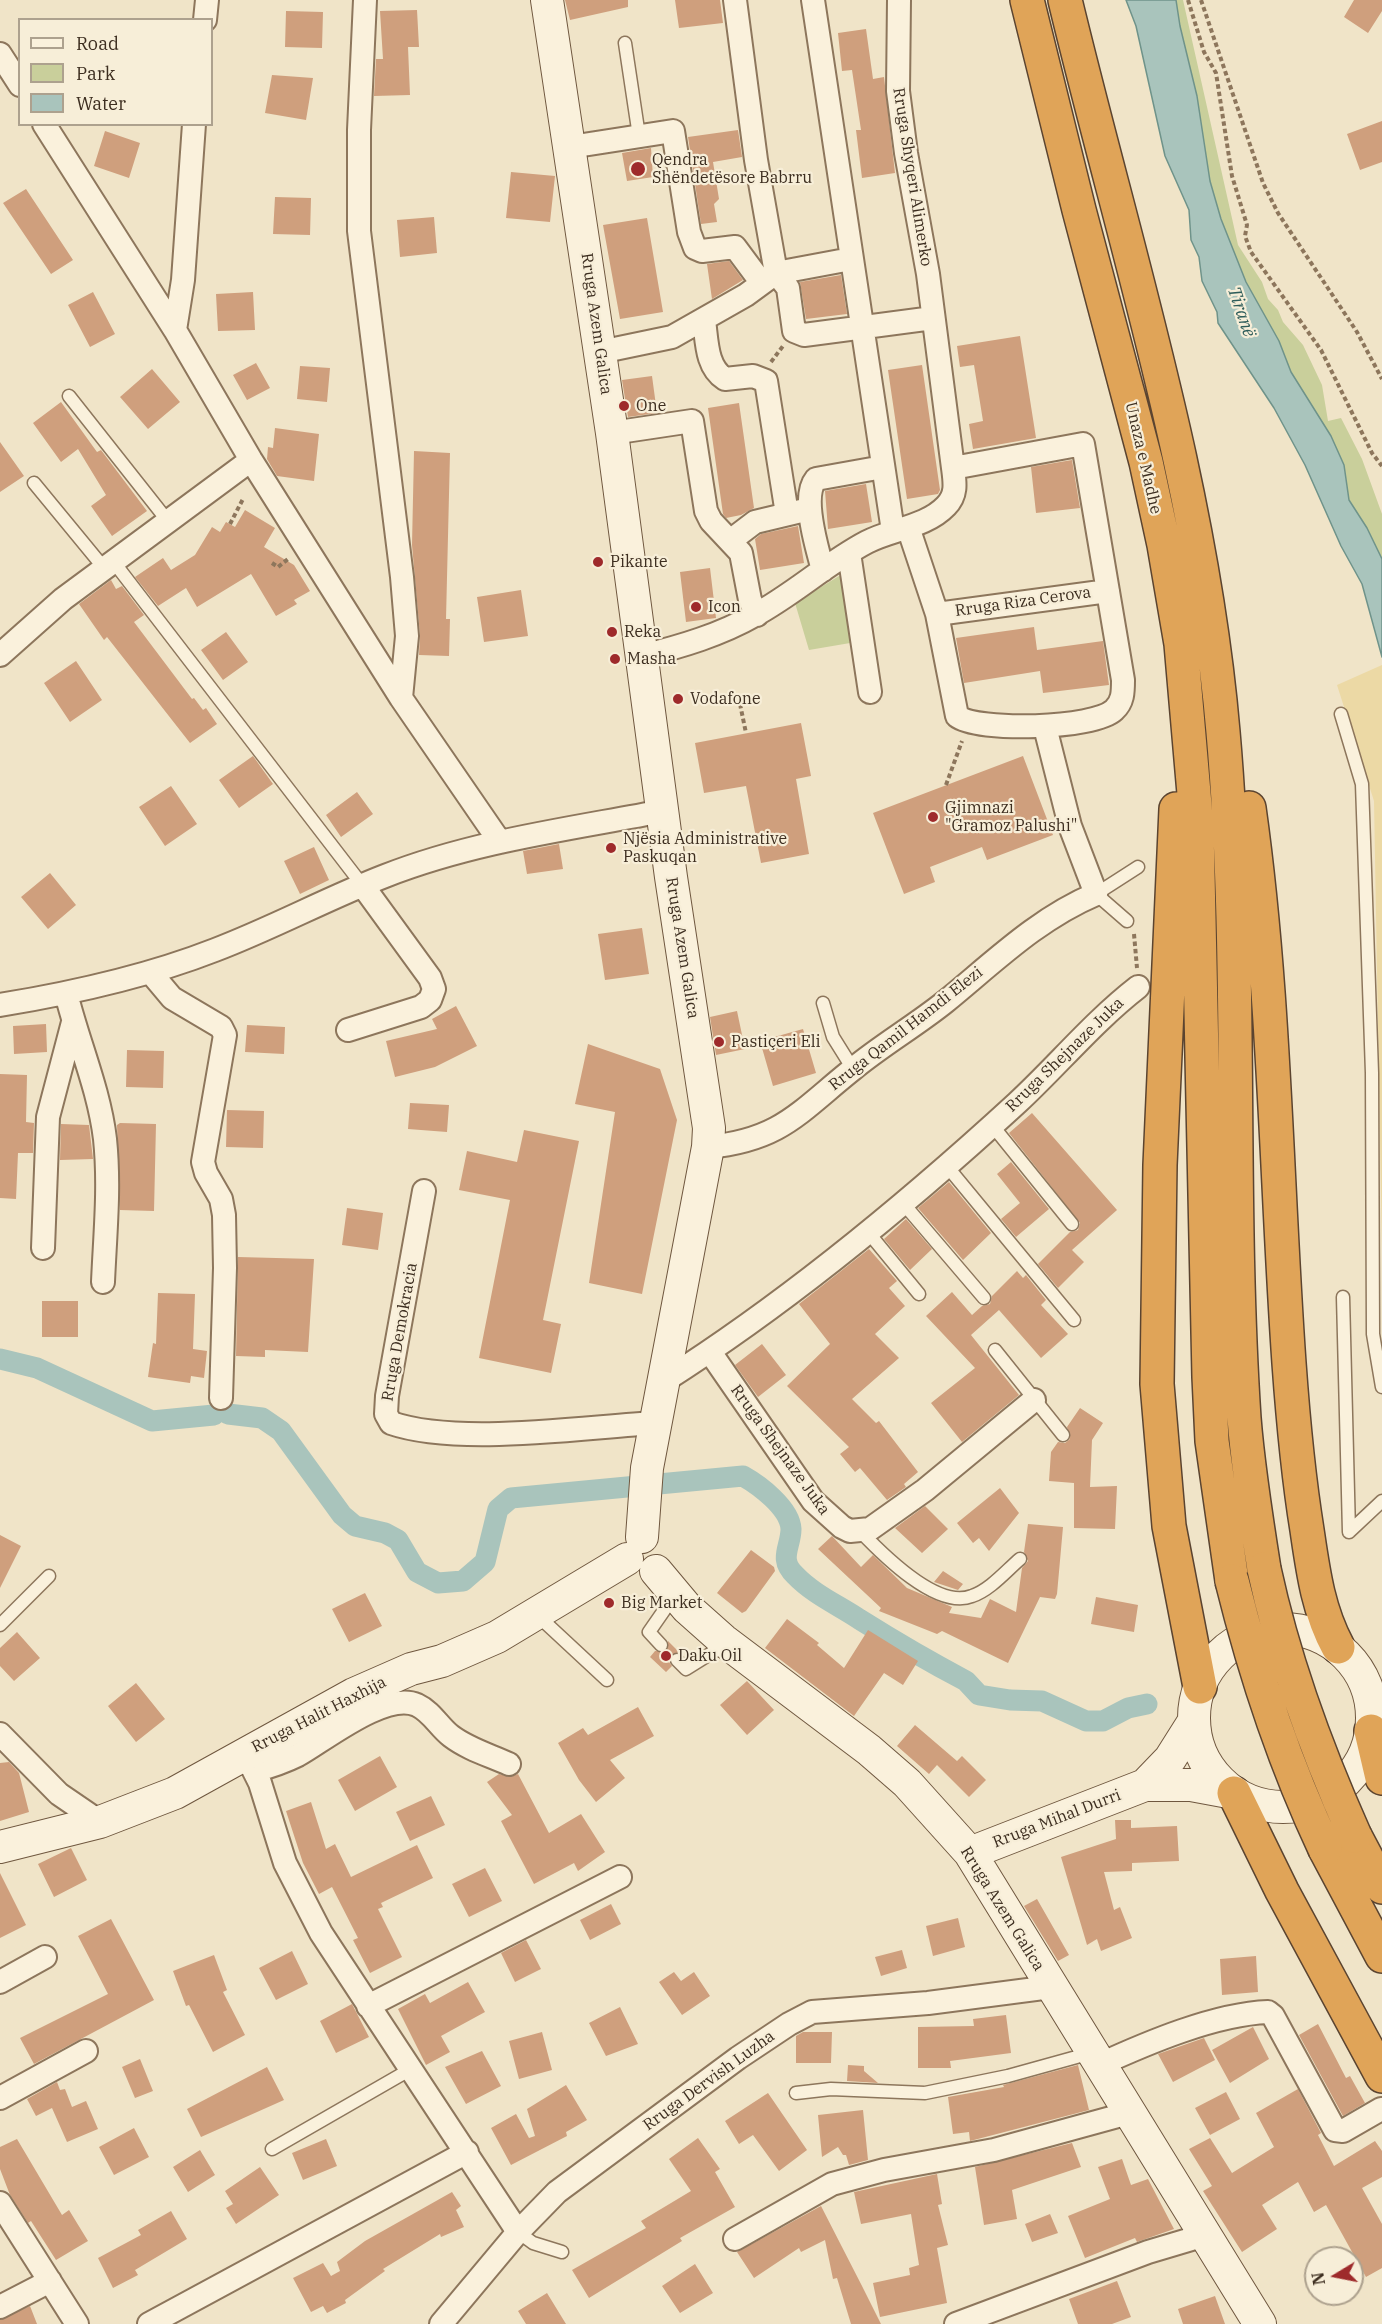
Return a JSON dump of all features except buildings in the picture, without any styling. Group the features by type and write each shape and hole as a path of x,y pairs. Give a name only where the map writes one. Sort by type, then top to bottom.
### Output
{"highway":[{"name":"Unaza e Madhe","path":"1027,0 1079,210 1146,462 1173,600 1190,736 1197,828 1209,1377 1220,1511 1232,1581 1252,1662 1286,1761 1325,1849 1382,1956"},
{"path":"1065,0 1175,441 1197,547 1223,728 1232,841 1244,1419 1251,1489 1264,1569 1275,1619 1301,1706 1329,1778 1355,1836 1382,1887"},
{"path":"1114,191 1155,293 1177,377 1225,610 1266,940 1296,1459 1316,1588 1324,1621 1338,1647"},
{"path":"1079,210 1090,298 1147,553 1170,710 1176,783 1176,842 1160,1165 1157,1384 1170,1537 1200,1687"},
{"path":"1371,1731 1382,1778"},
{"path":"1234,1793 1282,1891 1382,2076"}],"main road":[{"name":"Rruga Azem Galica","path":"547,0 612,433 707,1113 708,1148 647,1468 645,1500 635,1548"},
{"path":"635,1548 638,1573 650,1574 665,1583"},
{"name":"Rruga Halit Haxhija","path":"0,1847 100,1822 175,1794 250,1762 354,1694 411,1669 469,1651 535,1613 635,1548"},
{"name":"Rruga Azem Galica","path":"665,1583 727,1643 869,1750 907,1783 970,1853 1260,2324"},
{"path":"1263,1631 1298,1631 1315,1635 1338,1647 1356,1668 1366,1688 1371,1709 1371,1731 1365,1753 1353,1773 1338,1788 1319,1800 1298,1806 1275,1807 1253,1802 1234,1793 1216,1778 1204,1760 1196,1739 1194,1721 1200,1687 1218,1657 1239,1641 1263,1631"},
{"path":"1145,1785 1170,1759 1194,1721"},
{"path":"1145,1785 1191,1785 1234,1793"},
{"name":"Rruga Mihal Durri","path":"970,1853 1145,1785"}],"street":[{"path":"205,18 207,0"},
{"path":"365,0 359,231 402,577 407,636 401,698"},
{"path":"735,0 769,278"},
{"path":"813,0 862,328"},
{"name":"Rruga Shyqeri Alimerko","path":"899,0 898,91 933,318 953,468"},
{"path":"45,126 401,698 500,842"},
{"path":"174,330 183,280 194,126"},
{"path":"570,147 673,131 689,232 695,248 702,251 735,248 769,278 788,288 794,331 804,335 933,318"},
{"path":"600,352 672,337 746,295 769,278 851,259"},
{"path":"704,320 710,359 718,375 725,379 759,376 766,381 787,514"},
{"name":"Rruga Riza Cerova","path":"862,328 883,467 901,529 938,614 954,710 963,721 1045,727 1107,716 1121,700 1123,680 1083,444 953,468"},
{"path":"612,433 692,421 706,511 711,521 741,553 748,593 757,615"},
{"path":"0,655 63,599 251,460"},
{"path":"823,570 810,509 810,494 816,479 883,467"},
{"path":"643,656 726,631 757,615 849,553 930,518 945,508 952,499 956,488 953,468"},
{"path":"730,541 747,525 810,509"},
{"path":"849,553 870,692"},
{"name":"Rruga Riza Cerova","path":"938,614 1108,591"},
{"path":"1045,727 1070,826 1096,894"},
{"path":"0,1005 66,993 151,973 216,950 363,886 438,859 500,842 663,811"},
{"path":"348,1030 420,1008 430,1000 434,989 429,978 363,886"},
{"name":"Rruga Qamil Hamdi Elezi","path":"708,1148 741,1144 792,1120 853,1069 943,1003 1042,922 1096,894"},
{"path":"151,973 172,998 221,1027 225,1035 203,1162 206,1173 221,1199 224,1215 225,1268 221,1398"},
{"name":"Rruga Shejnaze Juka","path":"664,1381 710,1352 903,1203 992,1125 1110,1008 1138,987"},
{"path":"66,993 73,1022 96,1090 105,1139 107,1182 103,1282"},
{"path":"43,1248 48,1117 73,1022"},
{"name":"Rruga Demokracia","path":"424,1191 387,1396 386,1414 391,1423 456,1433 494,1433 656,1423"},
{"name":"Rruga Shejnaze Juka","path":"710,1352 813,1501 828,1518 842,1527 860,1531"},
{"path":"860,1531 880,1524 925,1491 1034,1400"},
{"path":"509,1764 458,1741 415,1704 397,1704 357,1719 285,1761 250,1762 272,1827 301,1897 368,2006 518,2232"},
{"path":"0,1734 59,1794 100,1822"},
{"path":"368,2006 620,1877"},
{"path":"0,1982 45,1957"},
{"name":"Rruga Dervish Luzha","path":"441,2324 518,2232 557,2192 738,2058 800,2018 813,2012 928,2003 1051,1987"},
{"path":"1095,2059 1195,2028 1268,2012 1273,2016 1335,2130 1343,2131 1381,2109"},
{"path":"0,2098 86,2051"},
{"path":"735,2239 832,2184 884,2170 994,2150 1129,2113"},
{"path":"149,2324 467,2152"},
{"path":"0,2204 77,2324"},
{"path":"956,2324 1148,2252 1205,2235"},
{"path":"0,2307 50,2281"}],"lane":[{"path":"626,43 639,136"},
{"path":"69,396 167,520"},
{"path":"34,483 109,564 363,886"},
{"path":"1341,714 1362,784 1372,1072 1373,1334 1382,1387"},
{"path":"1127,921 1096,894 1138,867"},
{"path":"823,1003 833,1037 853,1069"},
{"name":"Rruga Shejnaze Juka","path":"992,1125 1072,1224"},
{"path":"946,1165 1074,1320"},
{"path":"903,1203 984,1298"},
{"path":"867,1232 920,1294"},
{"path":"1343,1297 1349,1532 1382,1501"},
{"path":"995,1350 1063,1435"},
{"path":"860,1531 893,1564 910,1576 950,1596 962,1599 973,1596 984,1589 1020,1559"},
{"path":"0,1625 49,1576"},
{"path":"661,1645 649,1632 665,1583"},
{"path":"535,1613 607,1680"},
{"path":"677,1660 686,1669 727,1643"},
{"path":"796,2092 841,2089 925,2093 1095,2059"},
{"path":"272,2150 411,2069"},
{"path":"518,2232 533,2242 562,2252"}],"path":[{"path":"1188,0 1204,52 1215,74 1232,176 1247,225 1245,236 1248,244 1267,277 1305,325 1321,350 1372,453 1382,466"},
{"path":"1201,0 1263,183 1278,213 1357,332 1382,379"},
{"path":"759,376 794,331"},
{"path":"230,524 243,499"},
{"path":"272,562 279,567"},
{"path":"740,704 746,733"},
{"path":"946,786 960,749 963,721"},
{"path":"1127,921 1136,938 1138,987"}],"green space":[{"path":"1176,0 1183,0 1238,245 1262,282 1268,299 1278,310 1283,322 1303,345 1322,385 1328,421 1341,418 1362,459 1382,514 1382,559 1367,528 1349,500 1344,465 1331,436 1291,372 1279,341 1246,282 1221,219 1210,181 1197,96"},
{"path":"839,576 845,576 856,642 809,650 795,603"}],"sand":[{"path":"1382,665 1382,1250 1374,801 1337,685"}],"water":[{"name":"Tiranë","path":"1126,0 1176,0 1197,96 1210,181 1221,219 1246,282 1279,341 1291,372 1331,436 1344,465 1349,500 1367,528 1382,559 1382,657 1362,584 1341,546 1305,465 1274,408 1218,323 1217,312 1202,281 1199,257 1191,240 1189,210 1165,156 1136,26"}],"waterway":[{"path":"0,1359 37,1368 152,1421 214,1415"},
{"path":"228,1414 262,1418 281,1431 342,1515 355,1526 385,1533 398,1540 417,1572 438,1583 463,1581 485,1562 498,1509 511,1498 743,1476 765,1491 785,1513 791,1529 787,1564 802,1582 885,1635 966,1681 979,1695 1010,1700 1042,1701 1086,1721 1103,1721 1128,1708 1147,1704"}],"place":[{"name":"Qendra Shëndetësore Babrru","path":"638,169"},
{"name":"One","path":"624,406"},
{"name":"Pikante","path":"598,562"},
{"name":"Icon","path":"696,607"},
{"name":"Reka","path":"612,632"},
{"name":"Masha","path":"615,659"},
{"name":"Vodafone","path":"678,699"},
{"name":"Gjimnazi \"Gramoz Palushi\"","path":"933,817"},
{"name":"Njësia Administrative Paskuqan","path":"611,848"},
{"name":"Pastiçeri Eli","path":"719,1042"},
{"name":"Big Market","path":"609,1603"},
{"name":"Daku Oil","path":"666,1656"}]}
